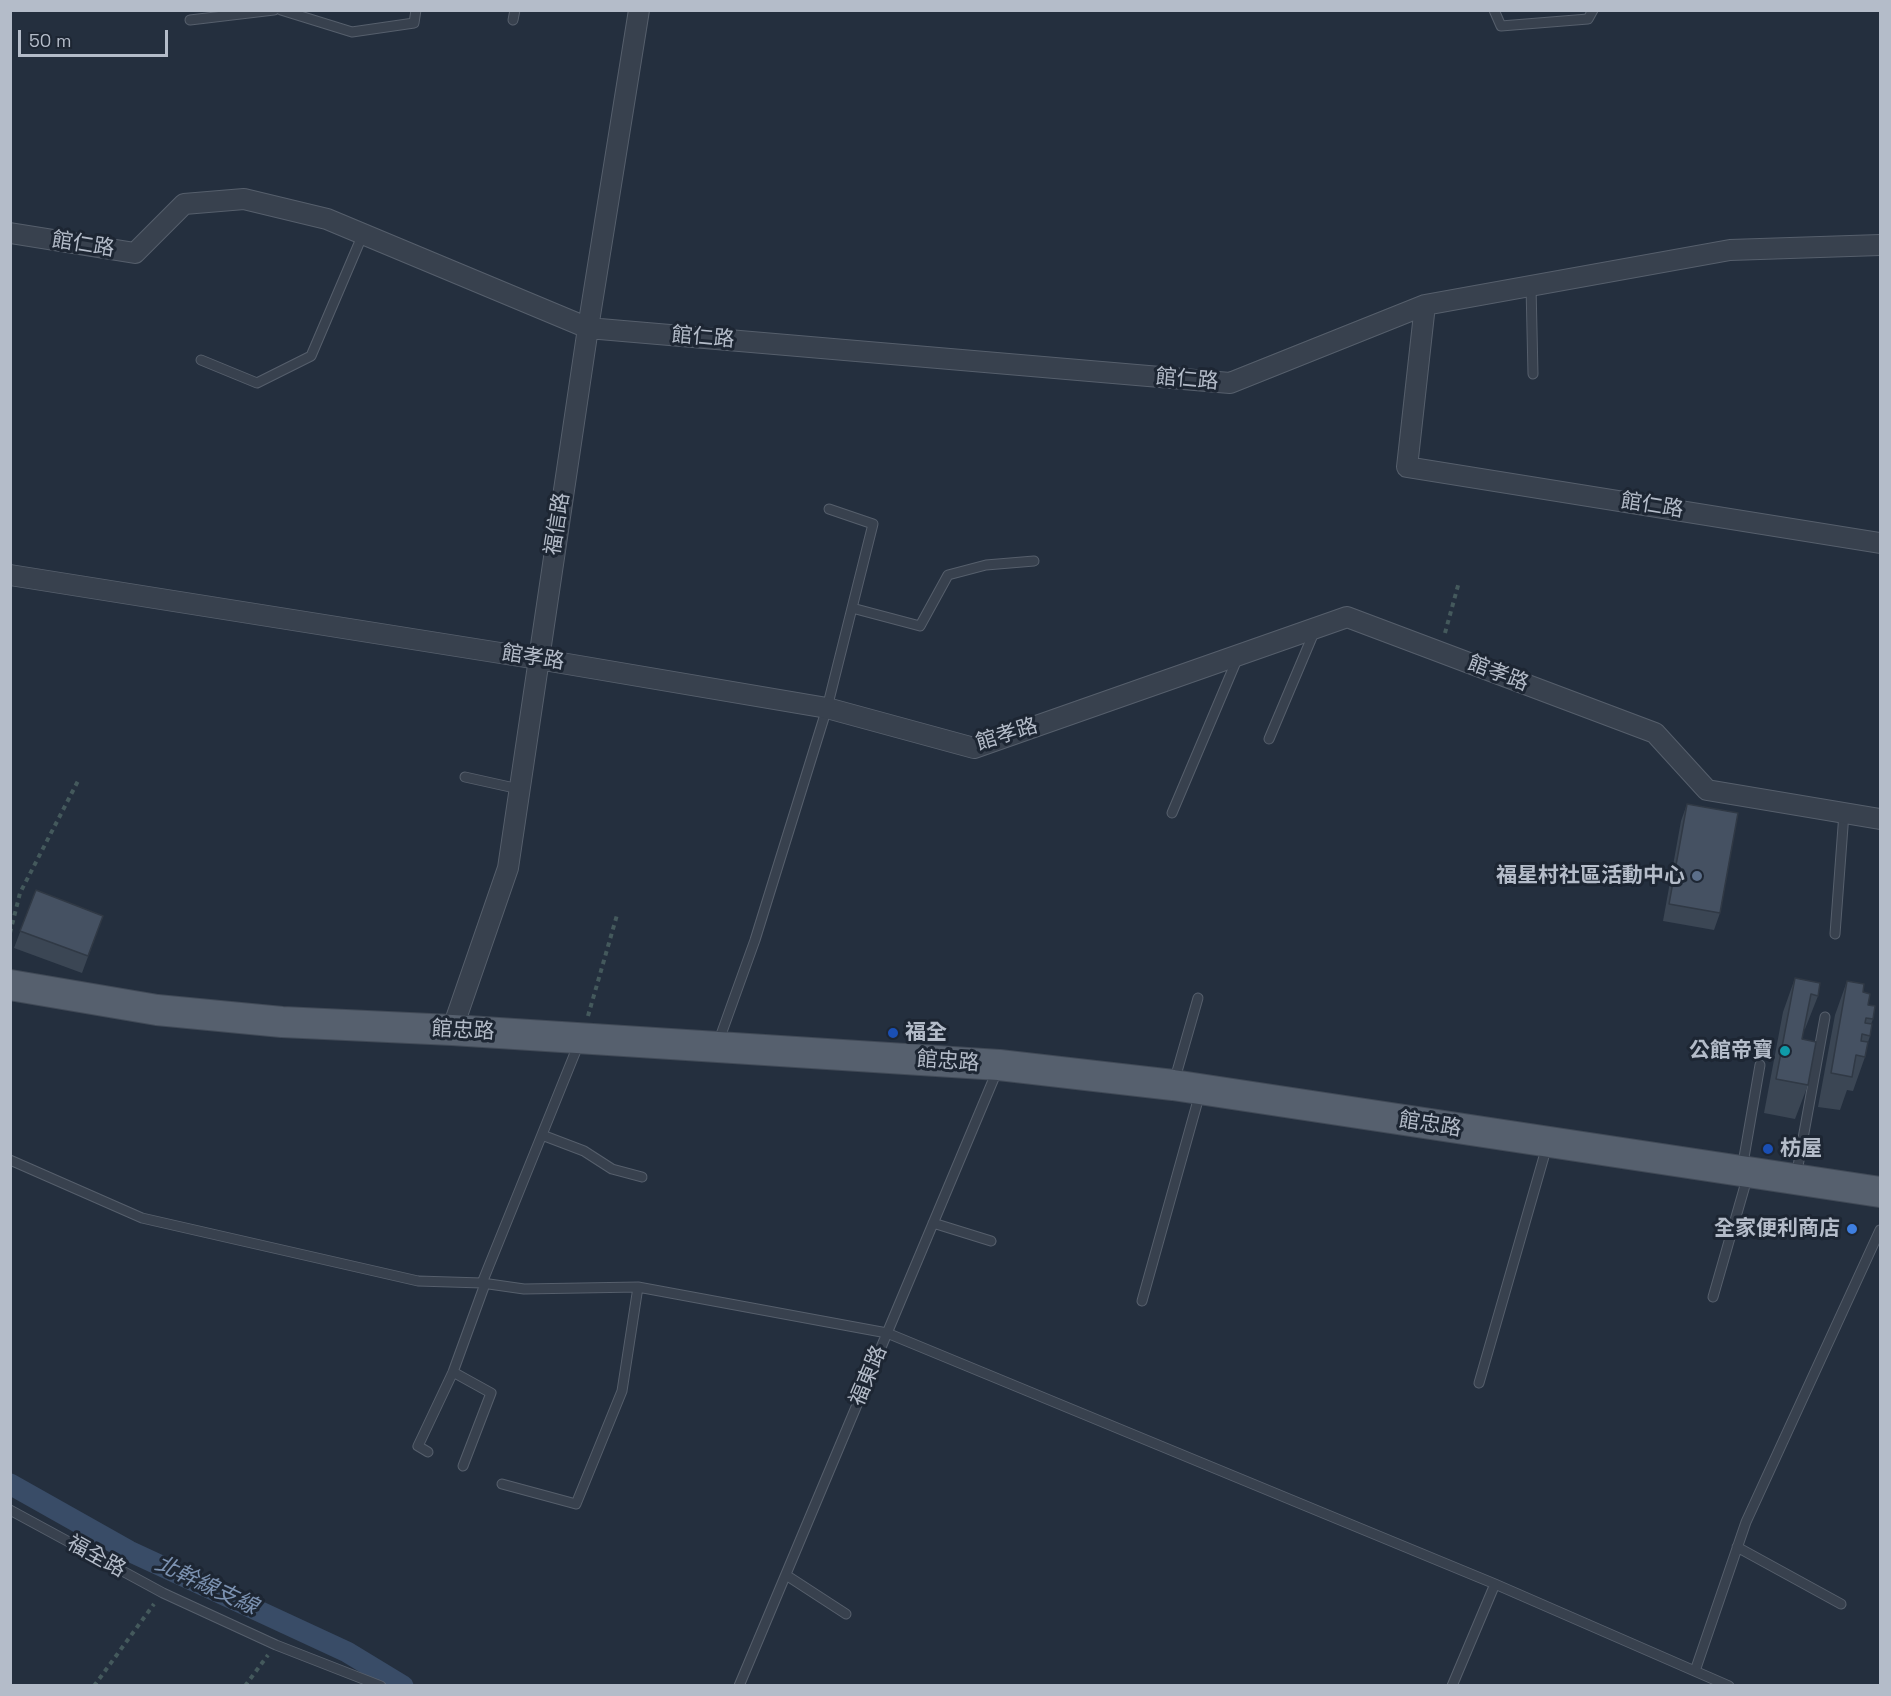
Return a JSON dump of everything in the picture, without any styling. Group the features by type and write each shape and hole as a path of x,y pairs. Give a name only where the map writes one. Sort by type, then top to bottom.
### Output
{"main road":[{"name":"館忠路","path":"10,986 157,1010 282,1022 452,1030 999,1065 1187,1087 1881,1192"}],"street":[{"name":"福信路","path":"452,1030 508,868 588,328 639,10"},
{"name":"館仁路","path":"10,233 135,253 184,204 244,199 327,219 588,328 1230,383 1425,305 1730,250 1881,245"},
{"name":"館仁路","path":"1425,305 1407,467 1881,543"},
{"name":"館孝路","path":"10,575 538,659 827,708 974,748 1347,617 1654,733 1707,790 1881,819"}],"lane":[{"path":"190,20 274,10"},
{"path":"282,10 352,32 414,23 416,10"},
{"path":"1494,10 1502,26 1588,19 1593,10"},
{"path":"201,360 257,383 311,356 363,234"},
{"path":"1531,286 1533,374"},
{"path":"717,1047 755,940 827,708 873,524 829,509"},
{"path":"852,608 920,627 948,575 986,565 1034,561"},
{"path":"1269,739 1316,628"},
{"path":"1172,813 1239,655"},
{"path":"465,777 519,789"},
{"path":"1835,933 1844,813"},
{"path":"1142,1301 1187,1087 1198,998"},
{"path":"1795,1179 1825,1017"},
{"path":"428,1452 418,1446 453,1372 483,1283 581,1038"},
{"name":"福東路","path":"739,1686 999,1065"},
{"path":"1713,1297 1745,1172 1760,1065"},
{"path":"542,1135 584,1151 612,1169 642,1177"},
{"path":"1479,1383 1548,1142"},
{"path":"10,1160 142,1218 418,1281 483,1283 524,1289 638,1287 887,1333 1495,1584 1729,1686"},
{"path":"933,1223 991,1241"},
{"path":"1695,1671 1746,1522 1881,1230"},
{"path":"502,1484 576,1504 622,1391 638,1287"},
{"path":"453,1372 491,1393 463,1466"},
{"name":"福全路","path":"10,1510 163,1593 276,1645 381,1686"},
{"path":"1737,1547 1841,1604"},
{"path":"786,1575 846,1614"},
{"path":"1452,1686 1495,1584"}],"path":[{"path":"1440,652 1459,582"},
{"path":"10,933 20,893 79,779"},
{"path":"581,1038 617,915"},
{"path":"94,1686 163,1593"},
{"path":"245,1686 276,1645"}],"building":[{"name":"福星村社區活動中心","path":"1687,804 1738,813 1720,913 1669,904"},
{"path":"36,890 103,916 88,956 20,931"},
{"path":"1795,978 1820,983 1818,996 1811,994 1802,1039 1816,1042 1808,1085 1776,1079"},
{"path":"1847,981 1864,984 1863,992 1870,994 1868,1005 1875,1006 1873,1019 1866,1018 1865,1023 1872,1024 1870,1036 1862,1034 1861,1041 1868,1042 1865,1057 1856,1055 1852,1077 1831,1073"}],"waterway":[{"name":"北幹線支線","path":"10,1484 129,1551 347,1652 403,1686"}],"place":[{"name":"福星村社區活動中心","path":"1697,876"},
{"name":"福全","path":"893,1033"},
{"name":"公館帝寶","path":"1785,1051"},
{"name":"枋屋","path":"1768,1149"},
{"name":"全家便利商店","path":"1852,1229"}]}
